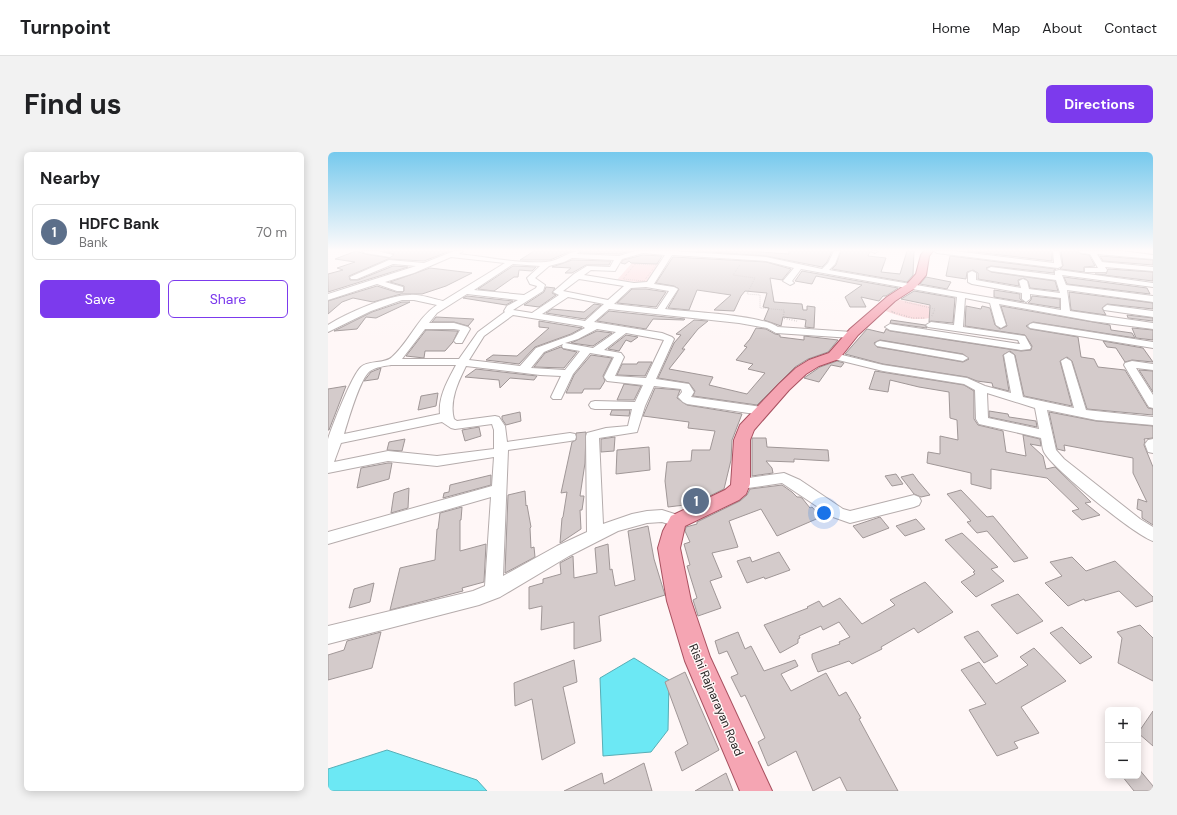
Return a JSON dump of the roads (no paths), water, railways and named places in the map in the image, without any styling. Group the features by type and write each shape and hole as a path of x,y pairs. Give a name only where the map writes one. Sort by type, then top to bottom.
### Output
{"main road":[{"path":"678,521 732,495 739,489 742,484 742,440 746,429 784,387 801,371 814,363 834,356 852,334 891,299 909,291 917,281"},
{"name":"Rishi Rajnarayan Road","path":"678,521 673,531 670,548 679,601 698,661 756,791"}],"street":[{"path":"328,297 382,281"},
{"path":"392,362 398,358 429,315 481,281"},
{"path":"532,281 541,285 540,290"},
{"path":"533,316 561,294 573,281"},
{"path":"606,281 674,289 659,312"},
{"path":"646,285 650,284 652,281"},
{"path":"863,281 909,291 961,295 1153,326"},
{"path":"972,281 1026,291 1065,296"},
{"path":"992,281 992,300 1001,325"},
{"path":"1023,281 1026,291 1025,306"},
{"path":"1061,281 1065,296 1066,313"},
{"path":"1123,281 1153,285"},
{"path":"379,282 400,289"},
{"path":"523,370 540,350 575,337 590,326 609,305 631,285"},
{"path":"1063,287 1153,299"},
{"path":"511,312 508,311 510,308 540,290 609,305 659,312 739,320 770,326 776,330 852,334"},
{"path":"465,291 526,298"},
{"path":"961,295 963,358 961,380"},
{"path":"329,328 349,317 408,297 444,304"},
{"path":"1107,308 1153,314"},
{"path":"494,591 501,450 500,429 498,423 494,420 456,424 448,421 445,411 449,393 462,362 481,335 511,312 590,326 662,336 669,339 639,406 633,429 606,432 592,436 595,536"},
{"path":"1116,321 1123,340"},
{"path":"890,327 962,333 1022,338 1026,347 962,333 932,325"},
{"path":"421,326 454,326 464,329 459,341"},
{"path":"1033,326 1153,345"},
{"path":"557,397 568,373 590,351 623,331"},
{"path":"880,344 963,358"},
{"path":"567,346 619,357 609,378 614,380 685,386 688,392 684,397 687,400 762,412"},
{"path":"1009,355 1018,400"},
{"path":"834,356 883,368 961,380 1018,400 1040,405 1081,413 1153,421"},
{"path":"1066,361 1081,413"},
{"path":"328,460 350,397 364,370 373,366 392,362 462,362 542,372 568,373"},
{"path":"542,372 551,362"},
{"path":"1153,367 1132,364 1129,365 1153,404"},
{"path":"981,388 983,421 1046,435"},
{"path":"595,405 639,406"},
{"path":"1040,405 1050,451 1068,471 1134,524 1153,535"},
{"path":"334,440 446,417"},
{"path":"328,468 388,456 437,461 570,438"},
{"path":"1153,443 1153,449"},
{"path":"742,484 784,478 838,513 850,517 914,501"},
{"path":"328,538 498,490"},
{"path":"328,634 473,599 494,591 563,551 632,520 662,516 678,521"}],"water":[{"path":"634,658 669,680 668,730 651,752 603,756 600,678"},
{"path":"387,750 477,780 487,791 328,791 328,769"}],"place":[{"name":"HDFC Bank","path":"696,501"}]}
